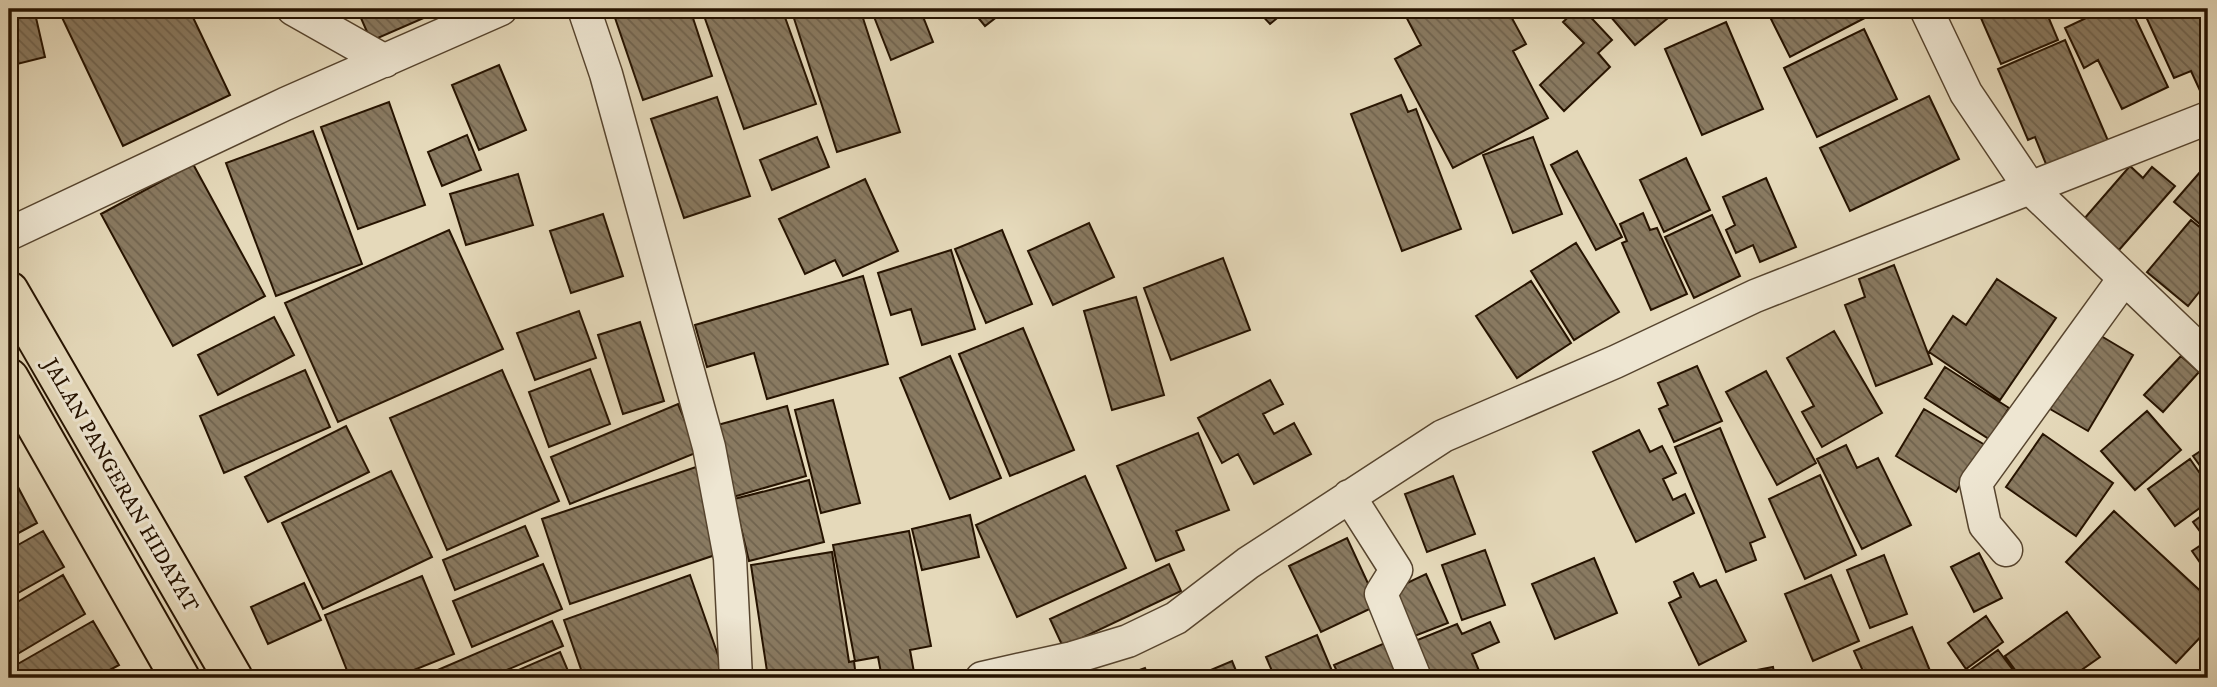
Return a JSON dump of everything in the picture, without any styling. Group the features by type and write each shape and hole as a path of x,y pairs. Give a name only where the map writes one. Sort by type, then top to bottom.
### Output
{"highway":[{"name":"JALAN PANGERAN HIDAYAT","path":"9,291 233,678"},
{"name":"JALAN PANGERAN HIDAYAT","path":"9,378 180,678"}],"street":[{"path":"293,9 385,61"},
{"path":"9,234 285,104 501,9"},
{"path":"584,9 606,74 709,447 730,558 736,678"},
{"path":"1926,9 1966,93 2030,188 2123,280 2208,358"},
{"path":"982,678 1105,648 1176,618 1248,563 1443,436 1615,362 1755,296 2208,118"},
{"path":"2006,550 1985,525 1976,483 2123,280"},
{"path":"1349,496 1396,570 1381,594 1415,678"}],"building":[{"path":"9,9 34,9 45,57 9,66"},
{"path":"58,9 189,9 230,95 123,146"},
{"path":"357,9 422,9 426,17 371,41"},
{"path":"612,9 690,9 712,76 643,100"},
{"path":"715,9 782,9 816,104 744,129 703,13"},
{"path":"791,9 860,9 900,132 837,152"},
{"path":"871,9 920,9 933,42 891,60"},
{"path":"971,9 1007,9 985,26"},
{"path":"1256,9 1288,9 1270,24"},
{"path":"1402,9 1507,9 1526,44 1513,51 1548,118 1453,168 1395,59 1421,45"},
{"path":"1577,9 1583,9 1612,40 1598,53 1610,67 1564,111 1540,85 1584,43 1563,22"},
{"path":"1604,9 1679,9 1635,45"},
{"path":"1766,9 1882,9 1790,57"},
{"path":"1977,9 2045,9 2058,40 2001,64"},
{"path":"2105,9 2131,9 2168,87 2122,109 2098,60 2084,68 2065,28"},
{"path":"2208,9 2208,108 2191,71 2174,78 2143,10"},
{"path":"1726,22 1763,109 1702,135 1665,49"},
{"path":"1864,29 1897,99 1817,137 1784,68"},
{"path":"2065,40 2109,143 2048,169 2035,137 2028,140 1998,69"},
{"path":"499,65 526,130 479,150 452,85"},
{"path":"1401,95 1408,112 1416,109 1461,229 1402,251 1351,114"},
{"path":"1929,96 1959,159 1850,211 1820,148"},
{"path":"717,97 750,196 684,218 651,119"},
{"path":"389,102 425,205 358,229 321,127"},
{"path":"313,131 362,264 276,296 226,163"},
{"path":"467,135 481,170 442,186 428,152"},
{"path":"817,137 829,167 772,190 760,160"},
{"path":"1533,137 1562,214 1513,233 1483,155"},
{"path":"1577,151 1622,237 1596,250 1551,165"},
{"path":"1686,158 1710,210 1664,232 1640,180"},
{"path":"193,164 265,296 173,346 101,214"},
{"path":"2130,166 2143,178 2152,167 2175,186 2119,250 2084,219"},
{"path":"2201,171 2208,177 2208,231 2174,202"},
{"path":"518,174 533,225 466,245 450,194"},
{"path":"1766,178 1796,247 1760,262 1753,245 1736,253 1726,230 1735,225 1723,197"},
{"path":"865,179 898,251 843,276 835,260 805,274 779,219"},
{"path":"1643,213 1650,230 1657,228 1687,294 1651,310 1622,243 1627,241 1620,224"},
{"path":"603,214 623,276 571,293 550,231"},
{"path":"1712,215 1740,276 1694,298 1665,237"},
{"path":"2191,220 2208,234 2208,281 2188,306 2147,272"},
{"path":"1089,223 1114,277 1053,305 1028,251"},
{"path":"449,230 503,349 338,422 285,303"},
{"path":"1002,230 1032,304 986,323 955,249"},
{"path":"1576,243 1619,312 1574,340 1531,271"},
{"path":"951,250 975,329 922,345 911,309 891,315 878,273"},
{"path":"1223,258 1250,330 1171,360 1144,288"},
{"path":"1894,265 1932,364 1876,386 1845,305 1865,297 1859,279"},
{"path":"863,276 888,364 767,399 754,353 707,367 695,325"},
{"path":"1997,279 2056,318 2000,400 1929,352 1953,316 1966,325"},
{"path":"1531,281 1571,343 1517,378 1476,316"},
{"path":"1136,297 1164,395 1112,410 1084,311"},
{"path":"579,311 596,358 535,380 517,333"},
{"path":"274,317 294,355 218,395 198,355"},
{"path":"640,322 664,401 623,414 598,335"},
{"path":"1023,328 1074,450 1010,476 959,354"},
{"path":"1834,331 1882,413 1822,447 1802,412 1814,406 1787,358"},
{"path":"2096,333 2133,355 2088,431 2050,409"},
{"path":"950,356 1001,478 950,499 900,378"},
{"path":"2181,356 2199,372 2163,412 2144,395"},
{"path":"1697,366 1722,421 1674,442 1659,409 1668,405 1658,383"},
{"path":"1945,367 2009,408 1989,439 1925,398"},
{"path":"590,369 610,424 549,447 529,392"},
{"path":"305,370 330,427 224,473 200,416"},
{"path":"502,370 559,501 447,550 390,418"},
{"path":"1766,371 1816,463 1777,485 1726,392"},
{"path":"1270,380 1283,404 1263,414 1274,434 1294,423 1311,454 1254,484 1238,454 1222,463 1198,418"},
{"path":"833,400 860,503 821,513 795,410"},
{"path":"678,404 698,452 570,504 551,457"},
{"path":"787,406 806,476 733,497 714,426"},
{"path":"1924,409 1985,445 1956,492 1896,456"},
{"path":"2147,411 2181,450 2135,490 2101,451"},
{"path":"346,426 369,472 268,522 245,477"},
{"path":"1720,428 1765,537 1750,543 1756,560 1726,572 1675,447"},
{"path":"1639,430 1650,452 1662,446 1676,473 1663,479 1673,500 1685,494 1694,513 1636,542 1593,452"},
{"path":"1198,433 1229,510 1176,531 1184,550 1156,561 1117,466"},
{"path":"2043,434 2113,483 2076,536 2006,487"},
{"path":"1846,445 1857,468 1878,458 1911,525 1862,549 1817,459"},
{"path":"2208,446 2208,477 2193,456"},
{"path":"2190,459 2208,485 2208,502 2175,526 2148,489"},
{"path":"696,467 724,552 570,604 542,519"},
{"path":"9,470 37,523 9,538"},
{"path":"391,471 432,557 323,609 282,523"},
{"path":"1820,475 1856,555 1805,579 1769,499"},
{"path":"1085,476 1126,568 1017,617 976,525"},
{"path":"1453,476 1475,534 1427,552 1405,494"},
{"path":"809,480 824,542 749,561 734,499"},
{"path":"2114,511 2208,598 2208,629 2176,663 2066,562"},
{"path":"2208,511 2208,574 2192,551 2207,541 2193,522"},
{"path":"970,515 979,557 922,570 912,529"},
{"path":"525,526 538,556 455,590 443,560"},
{"path":"43,531 64,567 9,598 9,550"},
{"path":"909,531 931,646 910,650 915,678 882,678 878,657 855,661 833,545"},
{"path":"1347,538 1378,605 1321,632 1289,566"},
{"path":"1485,550 1505,605 1462,620 1442,565"},
{"path":"832,552 849,662 854,661 856,678 818,678 817,672 768,678 751,565"},
{"path":"1979,553 2002,598 1974,612 1951,567"},
{"path":"1884,555 1907,614 1870,628 1847,570"},
{"path":"1594,558 1617,613 1555,639 1532,584"},
{"path":"543,564 562,609 472,647 453,601"},
{"path":"1169,564 1181,591 1063,647 1050,619"},
{"path":"1693,573 1700,587 1716,580 1746,641 1699,665 1669,603 1681,597 1674,582"},
{"path":"1426,574 1448,623 1412,637 1390,591"},
{"path":"63,575 85,614 9,659 9,607"},
{"path":"690,575 726,678 584,678 564,620"},
{"path":"1831,575 1859,641 1813,661 1785,594"},
{"path":"422,576 454,654 394,678 350,678 325,615"},
{"path":"304,583 321,620 268,644 251,607"},
{"path":"2067,612 2100,657 2070,678 2021,678 2005,656"},
{"path":"1986,616 2003,642 1966,669 1948,643"},
{"path":"93,621 119,665 95,678 9,678 9,669"},
{"path":"552,621 563,646 488,678 419,678"},
{"path":"1490,622 1499,642 1472,654 1480,673 1467,678 1429,678 1410,643 1457,624 1462,634"},
{"path":"1912,627 1933,678 1866,678 1854,651"},
{"path":"1317,635 1335,678 1275,678 1266,657"},
{"path":"1385,643 1400,678 1340,678 1334,665"},
{"path":"1998,650 2019,678 1959,678"},
{"path":"560,652 571,678 500,678"},
{"path":"1232,661 1239,678 1192,678"},
{"path":"1773,667 1775,678 1747,678 1746,672"},
{"path":"1145,668 1149,678 1117,678"}]}
